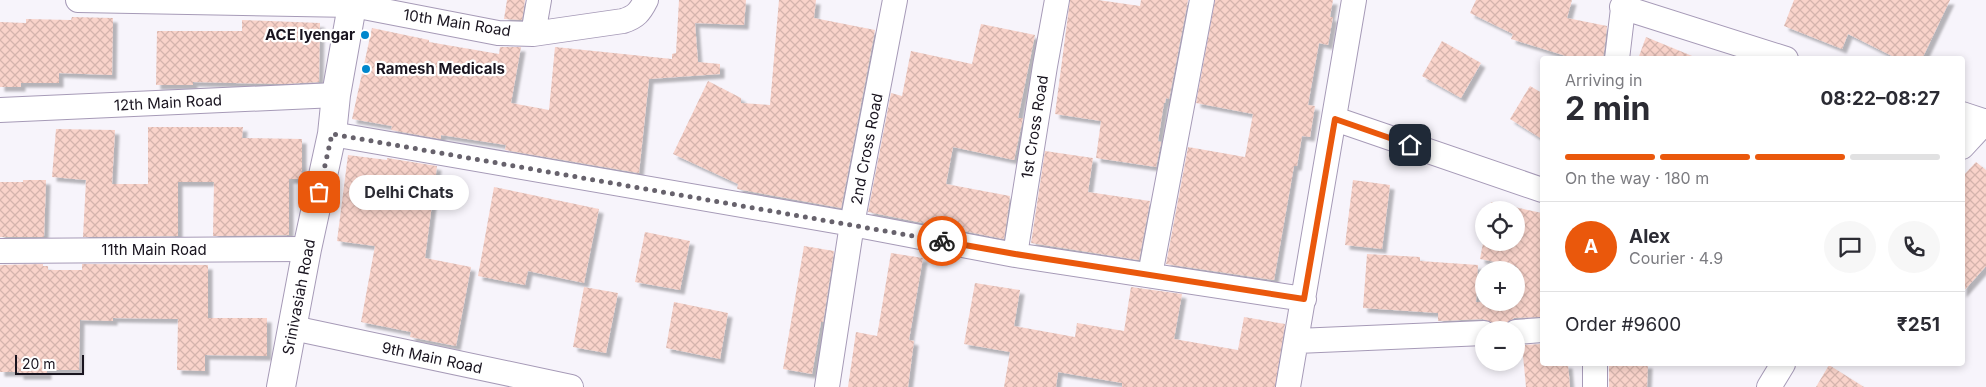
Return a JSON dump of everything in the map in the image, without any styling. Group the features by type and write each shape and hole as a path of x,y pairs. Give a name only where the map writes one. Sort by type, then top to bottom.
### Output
{"street":[{"name":"10th Main Road","path":"78,0 353,2 498,33 533,34 623,21 639,13 646,0"},
{"path":"533,34 539,0"},
{"name":"2nd Cross Road","path":"827,387 852,224 895,0"},
{"name":"1st Cross Road","path":"1015,254 1044,66 1057,0"},
{"path":"1150,275 1202,0"},
{"path":"1288,387 1354,0"},
{"name":"Srinivasiah Road","path":"281,387 307,249 332,134 336,95 353,2"},
{"path":"1617,56 1623,4 1777,56"},
{"name":"12th Main Road","path":"0,110 336,95"},
{"path":"1965,115 1986,121 1965,144"},
{"path":"1335,119 1540,189"},
{"path":"332,134 1015,254 1304,299"},
{"name":"11th Main Road","path":"0,251 307,249"},
{"name":"9th Main Road","path":"293,328 512,382 571,387"},
{"path":"1525,331 1540,330"},
{"path":"1297,341 1475,333"},
{"path":"1595,366 1595,387"},
{"path":"1769,387 1782,366"}],"building":[{"path":"507,0 525,0 522,20 504,19"},
{"path":"679,0 746,0 744,25 695,23 698,62 720,64 720,74 649,79 639,173 505,150 506,145 441,135 441,139 391,130 392,126 352,119 372,28 429,40 429,42 499,54 500,47 521,47 511,103 549,110 555,47 672,59 672,54 676,53"},
{"path":"779,0 816,0 814,18 875,30 841,208 737,189 738,184 673,154 708,81 741,98 741,103 770,105"},
{"path":"1070,0 1098,0 1140,6 1141,0 1188,0 1169,99 1166,98 1164,103 1158,141 1161,142 1156,167 1096,158 1101,121 1055,114"},
{"path":"1215,0 1333,0 1330,17 1333,17 1328,45 1319,43 1308,105 1315,106 1310,137 1302,136 1297,166 1294,166 1274,280 1166,264 1188,147 1245,157 1253,114 1196,103"},
{"path":"1476,0 1572,0 1567,18 1607,26 1603,56 1566,56 1511,39 1513,34 1470,13"},
{"path":"1794,0 1950,0 1923,56 1892,56 1848,34 1842,49 1784,26"},
{"path":"72,17 113,18 112,75 59,73 59,83 21,83 21,87 0,87 0,22 26,23 26,19 71,20"},
{"path":"242,20 320,23 319,82 283,84 193,82 193,85 156,85 157,31 242,31"},
{"path":"981,24 1035,35 1018,118 1023,118 1014,160 953,147 946,184 1010,196 1004,239 868,212 891,93 902,96 911,51 972,64"},
{"path":"1646,37 1692,56 1639,56"},
{"path":"1442,41 1481,63 1461,98 1422,76"},
{"path":"1530,86 1540,92 1540,138 1510,119"},
{"path":"148,127 243,127 242,138 302,139 302,179 289,179 289,235 213,236 214,182 178,182 178,236 83,237 86,180 52,177 56,129 115,130 112,184 148,184"},
{"path":"1045,151 1093,158 1088,192 1150,201 1139,260 1031,243"},
{"path":"348,155 387,160 387,158 437,166 425,258 471,267 456,346 410,337 411,332 361,322 375,246 337,241"},
{"path":"1976,162 1986,170 1986,266 1965,290 1965,174"},
{"path":"23,180 46,180 44,237 0,237 0,182 23,182"},
{"path":"1353,180 1390,185 1382,249 1345,245"},
{"path":"494,187 599,209 584,283 528,271 525,285 478,276"},
{"path":"1525,209 1540,213 1540,317 1514,318 1510,321 1487,321 1483,319 1438,321 1438,313 1363,308 1367,254 1420,257 1420,261 1475,265 1475,311 1525,311 1525,261 1490,261 1480,259 1482,251 1525,251"},
{"path":"645,232 690,241 680,290 635,282"},
{"path":"804,246 834,251 823,322 821,322 812,374 783,369"},
{"path":"891,253 923,258 909,340 914,341 908,387 848,387 856,332 877,336"},
{"path":"43,264 43,266 48,266 48,270 82,270 82,264 208,265 208,318 267,318 267,356 205,355 205,371 177,370 178,319 113,318 113,321 80,320 79,370 47,370 47,375 19,375 19,372 0,372 0,265"},
{"path":"975,283 1020,290 1014,326 1075,337 1077,323 1124,331 1131,287 1182,294 1174,339 1238,350 1244,317 1285,324 1275,387 1122,387 1122,383 1058,372 1056,387 1004,387 1010,352 964,344"},
{"path":"584,287 618,293 606,353 573,347"},
{"path":"674,302 728,313 720,359 666,348"},
{"path":"1540,344 1540,366 1568,366 1570,387 1526,387 1525,345"},
{"path":"1609,366 1648,366 1647,387 1609,387"},
{"path":"1828,366 1831,366 1864,387 1816,387"}],"way so far":[{"path":"319,192 332,134 942,241"}],"place":[{"name":"ACE Iyengar","path":"365,35"},
{"name":"Ramesh Medicals","path":"366,69"},
{"name":"Delhi Chats","path":"319,192"}],"route":[{"path":"942,241 1304,299 1335,119 1410,145"}]}
